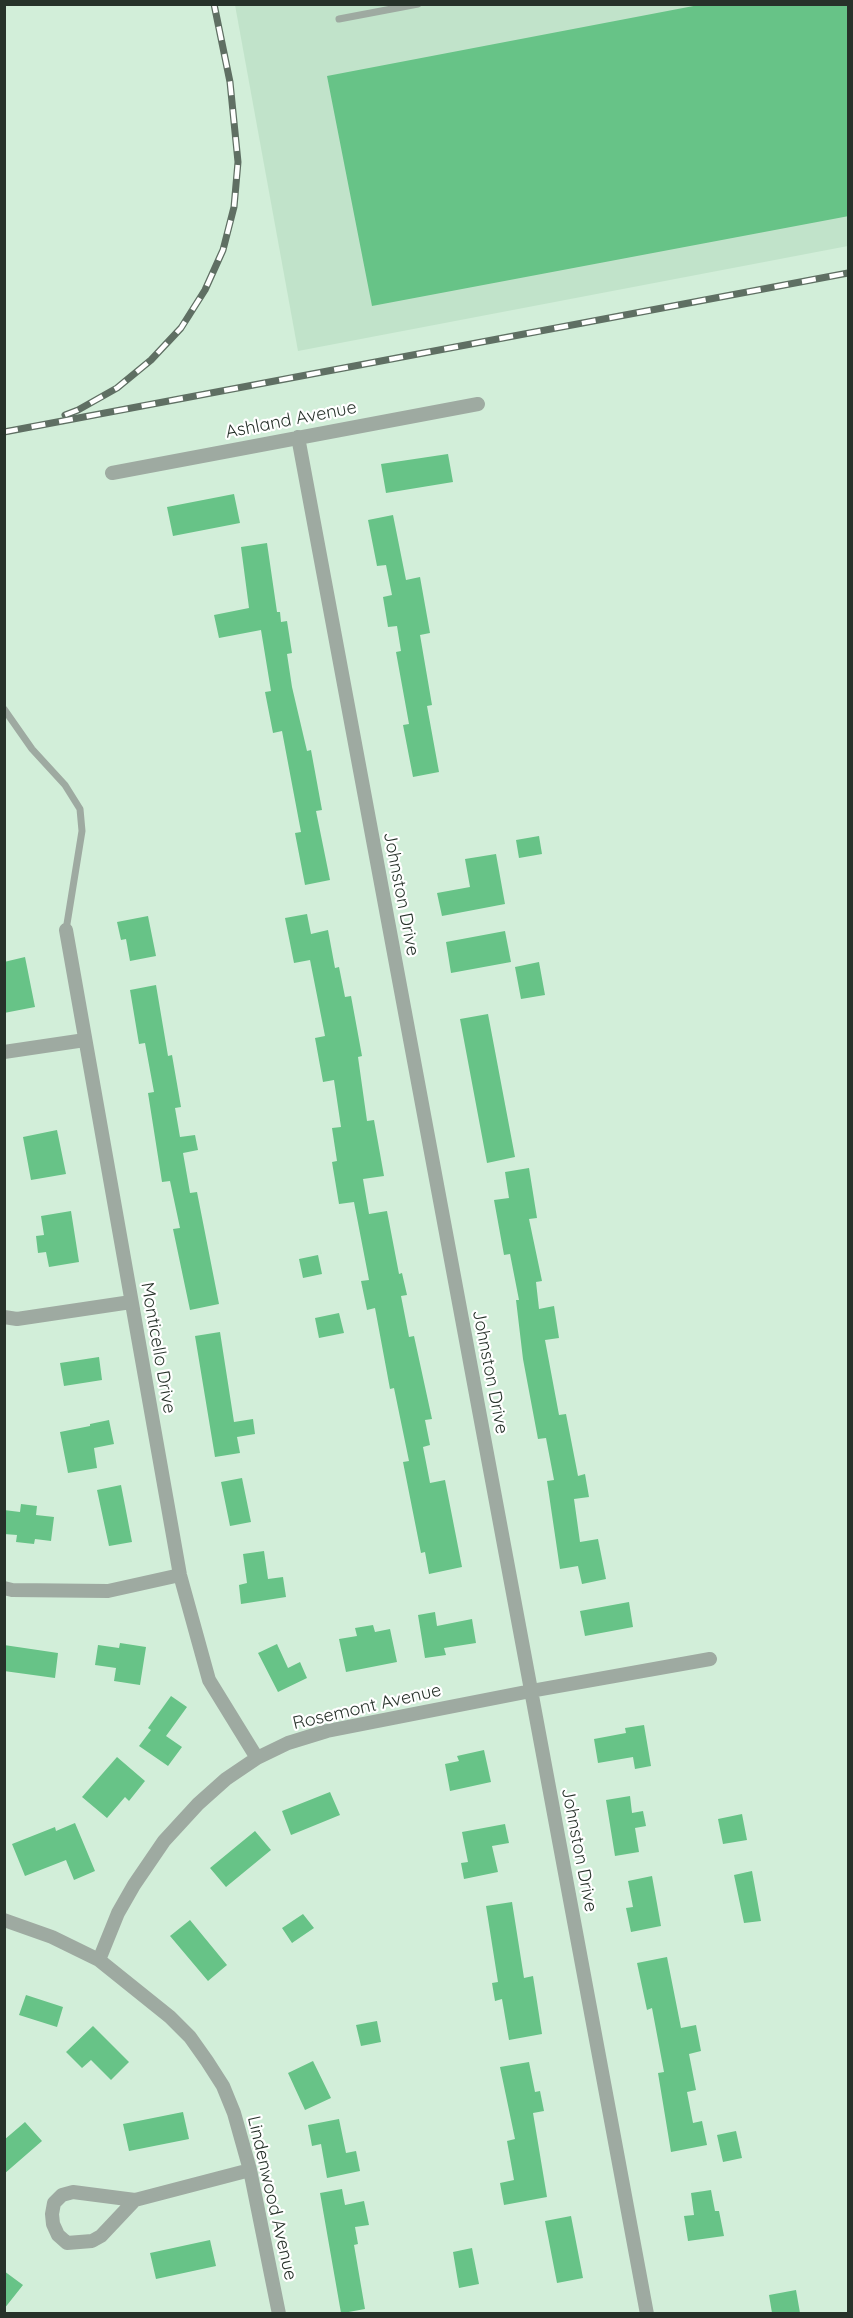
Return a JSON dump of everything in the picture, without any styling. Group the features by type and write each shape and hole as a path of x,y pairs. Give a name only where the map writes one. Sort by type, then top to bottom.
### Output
{"street":[{"name":"Ashland Avenue","path":"112,473 478,404"},
{"name":"Johnston Drive","path":"298,437 647,2313"},
{"name":"Monticello Drive","path":"66,930 180,1575 209,1680 257,1758"},
{"path":"4,1053 85,1040"},
{"path":"4,1317 17,1319 131,1302"},
{"path":"4,1588 108,1591 180,1575"},
{"name":"Rosemont Avenue","path":"99,1960 118,1913 164,1841 198,1804 226,1779 257,1758 288,1743 327,1731 710,1659"},
{"name":"Lindenwood Avenue","path":"4,1920 52,1938 99,1960 148,1998 195,2044 223,2086 234,2114 250,2170 279,2313"},
{"path":"135,2200 101,2236 92,2241 67,2242 58,2235 53,2224 54,2203 62,2195 85,2192 135,2200 250,2170"}],"lane":[{"path":"339,19 418,4"},
{"path":"4,709 32,749 65,785 80,809 82,831 66,930"}],"shaded area":[{"path":"235,5 848,5 848,246 298,351"}],"building":[{"path":"704,4 849,4 849,216 372,306 327,76"},
{"path":"448,454 453,482 386,493 381,464"},
{"path":"234,494 240,523 173,536 167,507"},
{"path":"393,515 406,580 420,577 430,633 420,635 432,705 427,706 439,772 413,777 403,725 409,724 396,652 401,651 397,626 388,627 383,597 392,595 386,565 377,566 368,520"},
{"path":"267,543 277,612 280,612 281,622 287,621 292,653 287,654 292,687 307,751 311,750 322,810 316,811 330,880 305,885 295,833 301,832 282,731 273,733 265,692 271,691 261,630 219,638 214,615 249,608 241,547"},
{"path":"539,836 542,854 519,858 516,840"},
{"path":"496,854 505,904 442,916 437,893 470,887 465,859"},
{"path":"307,914 311,934 328,930 335,968 339,967 345,997 351,996 362,1056 358,1057 367,1121 374,1120 384,1176 363,1179 369,1214 387,1211 399,1274 402,1273 407,1295 401,1296 409,1337 414,1336 432,1419 425,1420 430,1445 423,1447 430,1483 445,1480 462,1567 429,1574 425,1552 421,1553 403,1462 409,1461 394,1388 390,1389 375,1308 367,1310 361,1281 369,1280 354,1202 339,1204 332,1162 337,1161 332,1128 341,1127 334,1080 323,1082 315,1038 325,1036 310,960 294,963 285,918"},
{"path":"148,916 156,956 130,961 126,939 121,940 117,922"},
{"path":"505,931 511,962 451,973 446,942"},
{"path":"25,957 35,1007 4,1013 4,962"},
{"path":"539,962 545,995 521,999 515,967"},
{"path":"156,985 168,1056 172,1055 181,1107 175,1108 180,1137 195,1135 198,1150 183,1153 190,1193 197,1192 219,1304 190,1310 173,1229 180,1228 170,1181 162,1182 148,1093 154,1092 145,1043 139,1044 130,990"},
{"path":"488,1014 515,1157 487,1163 460,1019"},
{"path":"57,1130 66,1174 31,1180 23,1137"},
{"path":"529,1168 537,1218 529,1219 542,1281 536,1282 539,1309 554,1306 559,1338 545,1340 559,1415 566,1414 578,1476 585,1474 589,1497 574,1499 580,1542 598,1539 606,1579 582,1584 578,1566 560,1569 547,1481 554,1480 546,1438 538,1439 523,1359 516,1300 519,1300 510,1254 504,1255 494,1200 509,1198 505,1172"},
{"path":"71,1211 79,1262 49,1267 46,1252 38,1253 36,1236 44,1235 41,1216"},
{"path":"318,1255 322,1274 303,1278 299,1259"},
{"path":"339,1313 344,1333 319,1338 315,1318"},
{"path":"220,1332 234,1422 253,1419 255,1434 237,1437 240,1453 215,1457 195,1336"},
{"path":"99,1357 102,1380 64,1386 60,1363"},
{"path":"109,1420 114,1444 94,1448 97,1468 68,1473 60,1432"},
{"path":"242,1478 251,1522 230,1526 221,1482"},
{"path":"121,1485 132,1542 109,1546 97,1490"},
{"path":"21,1504 37,1506 36,1515 54,1517 51,1541 35,1539 34,1544 16,1542 17,1535 4,1534 4,1510 20,1512"},
{"path":"264,1551 268,1579 283,1577 286,1597 241,1604 239,1585 247,1583 243,1554"},
{"path":"629,1602 633,1627 585,1636 580,1611"},
{"path":"435,1612 437,1626 472,1619 476,1643 444,1648 446,1655 425,1658 418,1615"},
{"path":"373,1625 375,1632 390,1629 397,1662 346,1672 339,1639 357,1636 355,1628"},
{"path":"120,1643 146,1647 140,1685 114,1681 116,1668 95,1665 98,1645 119,1648"},
{"path":"277,1644 288,1668 300,1662 307,1678 278,1692 258,1653"},
{"path":"4,1645 58,1653 55,1678 4,1671"},
{"path":"171,1696 187,1707 166,1736 182,1747 168,1766 139,1746 151,1730 148,1728"},
{"path":"644,1725 651,1766 635,1769 633,1757 598,1763 594,1739 626,1733 625,1728"},
{"path":"484,1750 491,1782 450,1791 445,1764 459,1761 457,1756"},
{"path":"117,1757 145,1781 129,1801 125,1797 107,1818 82,1797"},
{"path":"330,1792 340,1815 291,1835 282,1811"},
{"path":"630,1796 632,1813 643,1811 646,1826 635,1828 639,1852 615,1856 606,1800"},
{"path":"742,1814 747,1840 723,1844 718,1819"},
{"path":"75,1823 95,1871 74,1880 66,1860 25,1876 12,1844 55,1827 56,1831"},
{"path":"505,1824 509,1843 492,1846 498,1872 464,1879 461,1863 468,1862 462,1832"},
{"path":"255,1831 271,1850 226,1887 210,1868"},
{"path":"752,1871 761,1921 744,1923 734,1875"},
{"path":"652,1876 661,1926 631,1932 626,1908 633,1907 628,1881"},
{"path":"512,1902 524,1978 533,1976 542,2034 509,2040 502,1999 495,2001 492,1983 498,1982 486,1906"},
{"path":"303,1914 314,1928 292,1943 282,1928"},
{"path":"190,1920 227,1965 208,1981 170,1936"},
{"path":"667,1957 681,2028 696,2025 701,2051 689,2054 696,2090 687,2092 693,2123 702,2121 707,2145 671,2152 658,2073 664,2072 652,2008 647,2010 637,1963"},
{"path":"26,1995 63,2007 57,2027 19,2015"},
{"path":"377,2021 381,2042 361,2046 356,2025"},
{"path":"93,2026 129,2062 111,2080 91,2060 82,2068 66,2052"},
{"path":"313,2061 331,2098 305,2110 288,2073"},
{"path":"529,2062 535,2092 540,2091 544,2111 533,2113 547,2197 504,2205 500,2183 514,2180 507,2141 515,2139 500,2067"},
{"path":"183,2112 189,2139 129,2151 123,2124"},
{"path":"339,2119 346,2153 356,2151 360,2171 327,2178 321,2144 312,2146 308,2125"},
{"path":"25,2122 42,2141 4,2174 4,2140"},
{"path":"736,2131 742,2158 723,2162 717,2135"},
{"path":"342,2189 345,2205 364,2201 369,2225 355,2227 358,2244 354,2245 365,2309 341,2313 320,2193"},
{"path":"711,2190 715,2211 719,2211 724,2236 688,2241 684,2216 694,2215 691,2193"},
{"path":"571,2216 583,2278 557,2283 545,2221"},
{"path":"210,2240 216,2266 156,2279 150,2253"},
{"path":"472,2248 479,2284 459,2288 453,2252"},
{"path":"4,2271 23,2285 4,2309"},
{"path":"796,2290 800,2313 772,2313 769,2295"}],"railway":[{"path":"65,415 117,388 151,360 181,328 205,290 223,250 234,207 238,162 230,82 214,4"},
{"path":"4,432 848,273"}]}
